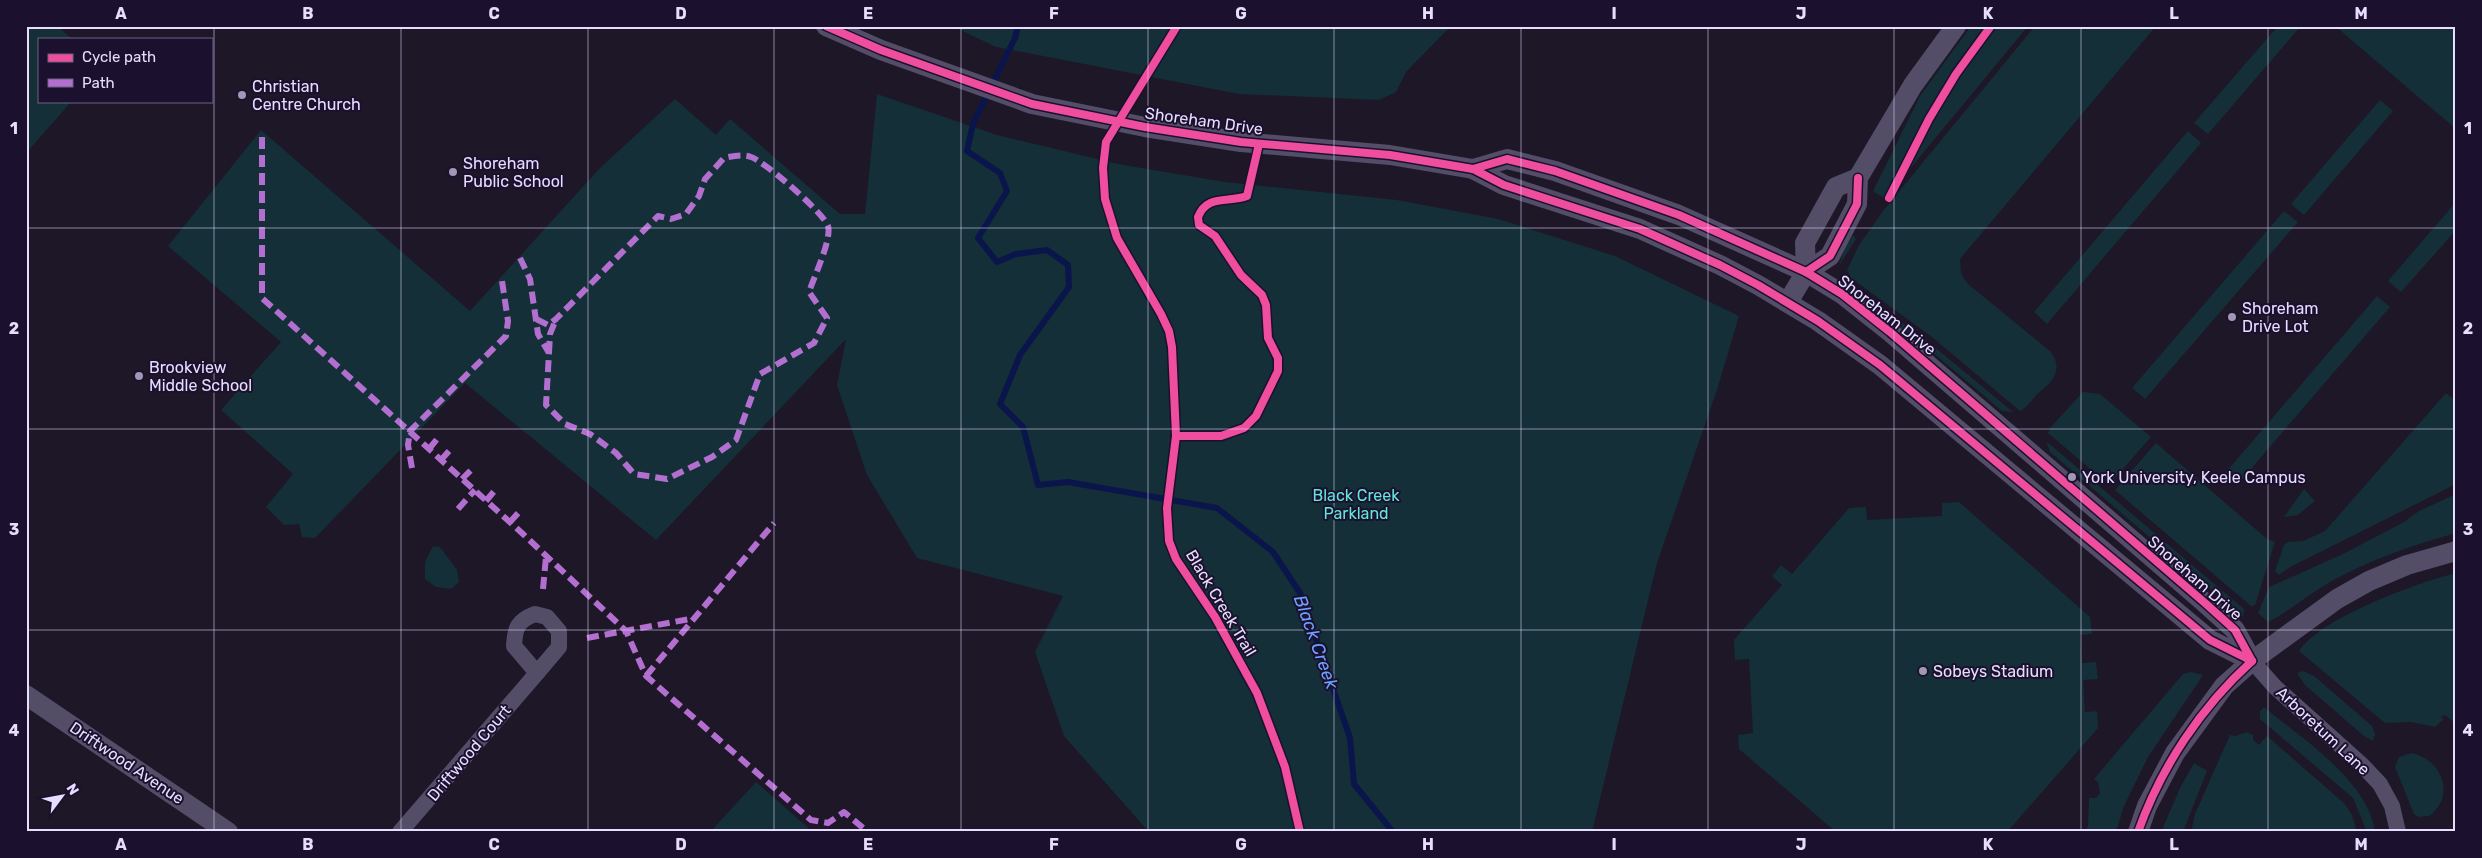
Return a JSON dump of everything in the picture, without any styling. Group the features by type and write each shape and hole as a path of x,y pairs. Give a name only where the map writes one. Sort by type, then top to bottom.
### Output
{"street":[{"name":"Shoreham Drive","path":"826,26 881,50 1032,104 1145,127 1241,142 1390,155 1473,169 1504,185 1640,229 1720,265 1788,302 1880,365 2210,640 2252,661"},
{"path":"1788,302 1806,272 1830,256 1856,204 1858,178 1913,85 1956,26"},
{"name":"Shoreham Drive","path":"1473,169 1507,159 1555,171 1679,215 1806,272 1842,294 1890,332 2206,603 2235,630 2252,661"},
{"path":"1806,272 1805,243 1818,219 1836,187 1858,178"},
{"path":"2138,832 2147,806 2175,753 2224,686 2252,661 2330,604 2369,581 2456,550"},
{"name":"Arboretum Lane","path":"2252,661 2275,687 2362,764 2380,784 2392,806 2398,832"},
{"name":"Driftwood Court","path":"400,832 536,673"},
{"name":"Driftwood Avenue","path":"26,695 228,832"}],"green space":[{"path":"26,26 57,26 71,38 38,38 38,102 71,102 26,153"},
{"path":"952,26 1451,26 1406,72 1396,92 1379,100 1239,94 996,47"},
{"path":"1971,26 2028,26 1885,199 1873,191 1920,96"},
{"path":"2035,26 2156,26 1960,259 1961,274 1968,284 2050,351 2056,362 2057,368 2053,378 2020,411 1932,337 1851,278 1847,270 1859,245 1883,211"},
{"path":"2278,26 2301,26 2208,134 2194,123"},
{"path":"2335,26 2456,26 2456,129"},
{"name":"Black Creek Parkland","path":"877,94 997,135 1118,164 1225,182 1397,200 1498,219 1615,256 1739,316 1717,390 1657,563 1592,832 1149,832 1064,736 1035,652 1063,596 917,558 867,475 837,385 846,339 656,540 465,383 315,538 302,537 299,524 284,525 266,507 293,474 221,410 281,342 168,246 261,130 470,311 600,168 675,99 716,135 730,119 840,214 865,214"},
{"path":"2380,100 2393,111 2304,215 2291,204"},
{"path":"2188,131 2201,143 2047,324 2034,312"},
{"path":"2456,202 2456,230 2401,292 2388,281"},
{"path":"2284,211 2298,222 2145,399 2132,388"},
{"path":"1853,235 1856,239 1839,266 1845,248"},
{"path":"1846,281 1931,344 2013,412 2002,411 1919,341 1856,296 1848,288"},
{"path":"2377,296 2390,307 2238,484 2225,473"},
{"path":"2083,392 2100,394 2151,437 2109,485 2048,433 2050,428"},
{"path":"2446,393 2456,401 2456,484 2290,567 2279,575 2275,571 2284,545 2288,542 2303,541 2325,531"},
{"path":"2046,441 2244,609 2243,617 2050,452"},
{"path":"2156,443 2267,539 2275,542 2255,605 2251,606 2115,490"},
{"path":"2304,489 2315,501 2298,515 2284,517"},
{"path":"2456,494 2456,533 2407,548 2360,567 2330,582 2268,622 2258,613 2269,587 2343,554 2404,522 2419,511"},
{"name":"Sobeys Stadium","path":"1959,502 2090,617 2092,634 2080,635 2082,663 2096,662 2098,679 2083,680 2085,712 2097,711 2098,728 2007,832 1836,832 1739,749 1738,735 1753,733 1749,659 1735,660 1734,640 1782,585 1772,576 1781,565 1792,574 1849,508 1866,507 1867,520 1942,516 1942,503"},
{"path":"433,546 440,547 457,570 459,582 451,589 436,587 425,579 425,562"},
{"path":"2456,573 2456,724 2445,715 2441,717 2444,719 2435,727 2411,722 2385,723 2299,651 2310,639 2327,626 2348,614 2395,593"},
{"path":"2303,671 2314,676 2372,726 2375,734 2373,741 2364,736 2305,685 2297,673"},
{"path":"2191,672 2203,675 2148,757 2124,806 2116,832 2085,832 2088,826 2089,798 2096,798 2100,793 2098,782 2094,779 2183,674"},
{"path":"2264,707 2314,747 2347,778 2360,795 2370,813 2375,832 2367,832 2353,798 2260,719 2260,711"},
{"path":"2247,732 2253,735 2253,740 2259,745 2267,736 2345,804 2352,815 2357,832 2191,832 2195,814 2230,735 2235,736"},
{"path":"2411,753 2422,756 2430,762 2442,779 2444,789 2442,798 2437,808 2429,816 2419,817 2414,814 2395,767 2399,757"},
{"path":"2194,763 2207,771 2183,832 2161,832 2180,788"},
{"path":"756,782 813,832 710,832"}],"waterway":[{"name":"Black Creek","path":"1018,26 1015,38 973,124 967,151 1000,173 1007,191 978,238 997,262 1016,254 1047,250 1068,265 1069,287 1020,355 1000,404 1023,427 1038,485 1068,482 1217,508 1273,552 1300,593 1350,738 1354,784 1393,832"}],"marked path":[{"path":"262,137 262,298 523,534 626,631 646,676 811,820 828,823 844,812 868,832"},
{"path":"520,258 530,279 538,334 549,353 546,405 565,424 590,434 616,453 634,474 667,479 712,457 736,440 760,374 814,343 827,318 809,292 825,249 829,232 828,226 805,199 758,161 745,156 724,158 705,179 699,196 686,214 671,219 658,216 556,319 548,325 536,319"},
{"path":"412,468 408,445 410,431 506,336 508,321 502,281"},
{"path":"549,353 550,334 556,319"},
{"path":"429,449 438,438"},
{"path":"441,460 450,450"},
{"path":"462,479 471,470"},
{"path":"486,501 496,489"},
{"path":"458,509 475,490"},
{"path":"510,522 520,511"},
{"path":"646,676 774,523"},
{"path":"543,589 546,557"},
{"path":"587,638 695,618"}],"cycle path":[{"path":"826,26 881,50 1032,104 1145,127 1241,142 1390,155 1473,169 1504,185 1640,229 1720,265 1818,321 1880,365 2210,640 2252,661"},
{"name":"Black Creek Trail","path":"1177,26 1106,142 1103,168 1105,199 1117,238 1161,314 1169,331 1172,347 1176,436 1167,508 1169,541 1176,559 1215,617 1257,693 1285,767 1300,832"},
{"path":"1889,198 1929,119 1956,74 1991,26"},
{"path":"1176,436 1221,436 1244,428 1256,416 1278,371 1278,358 1268,338 1266,305 1262,295 1241,275 1215,236 1199,225 1198,217 1202,210 1212,202 1247,196 1259,144"},
{"path":"1473,169 1507,159 1555,171 1679,215 1806,272 1842,294 1890,332 2205,603 2235,630 2252,661"},
{"path":"1806,272 1830,256 1857,204 1858,178"},
{"path":"2138,832 2158,784 2184,739 2216,698 2252,661"}],"place":[{"name":"Christian Centre Church","path":"242,95"},
{"name":"Shoreham Public School","path":"453,172"},
{"name":"Shoreham Drive Lot","path":"2232,317"},
{"name":"Brookview Middle School","path":"139,376"},
{"name":"York University, Keele Campus","path":"2072,477"},
{"name":"Sobeys Stadium","path":"1923,671"}]}
